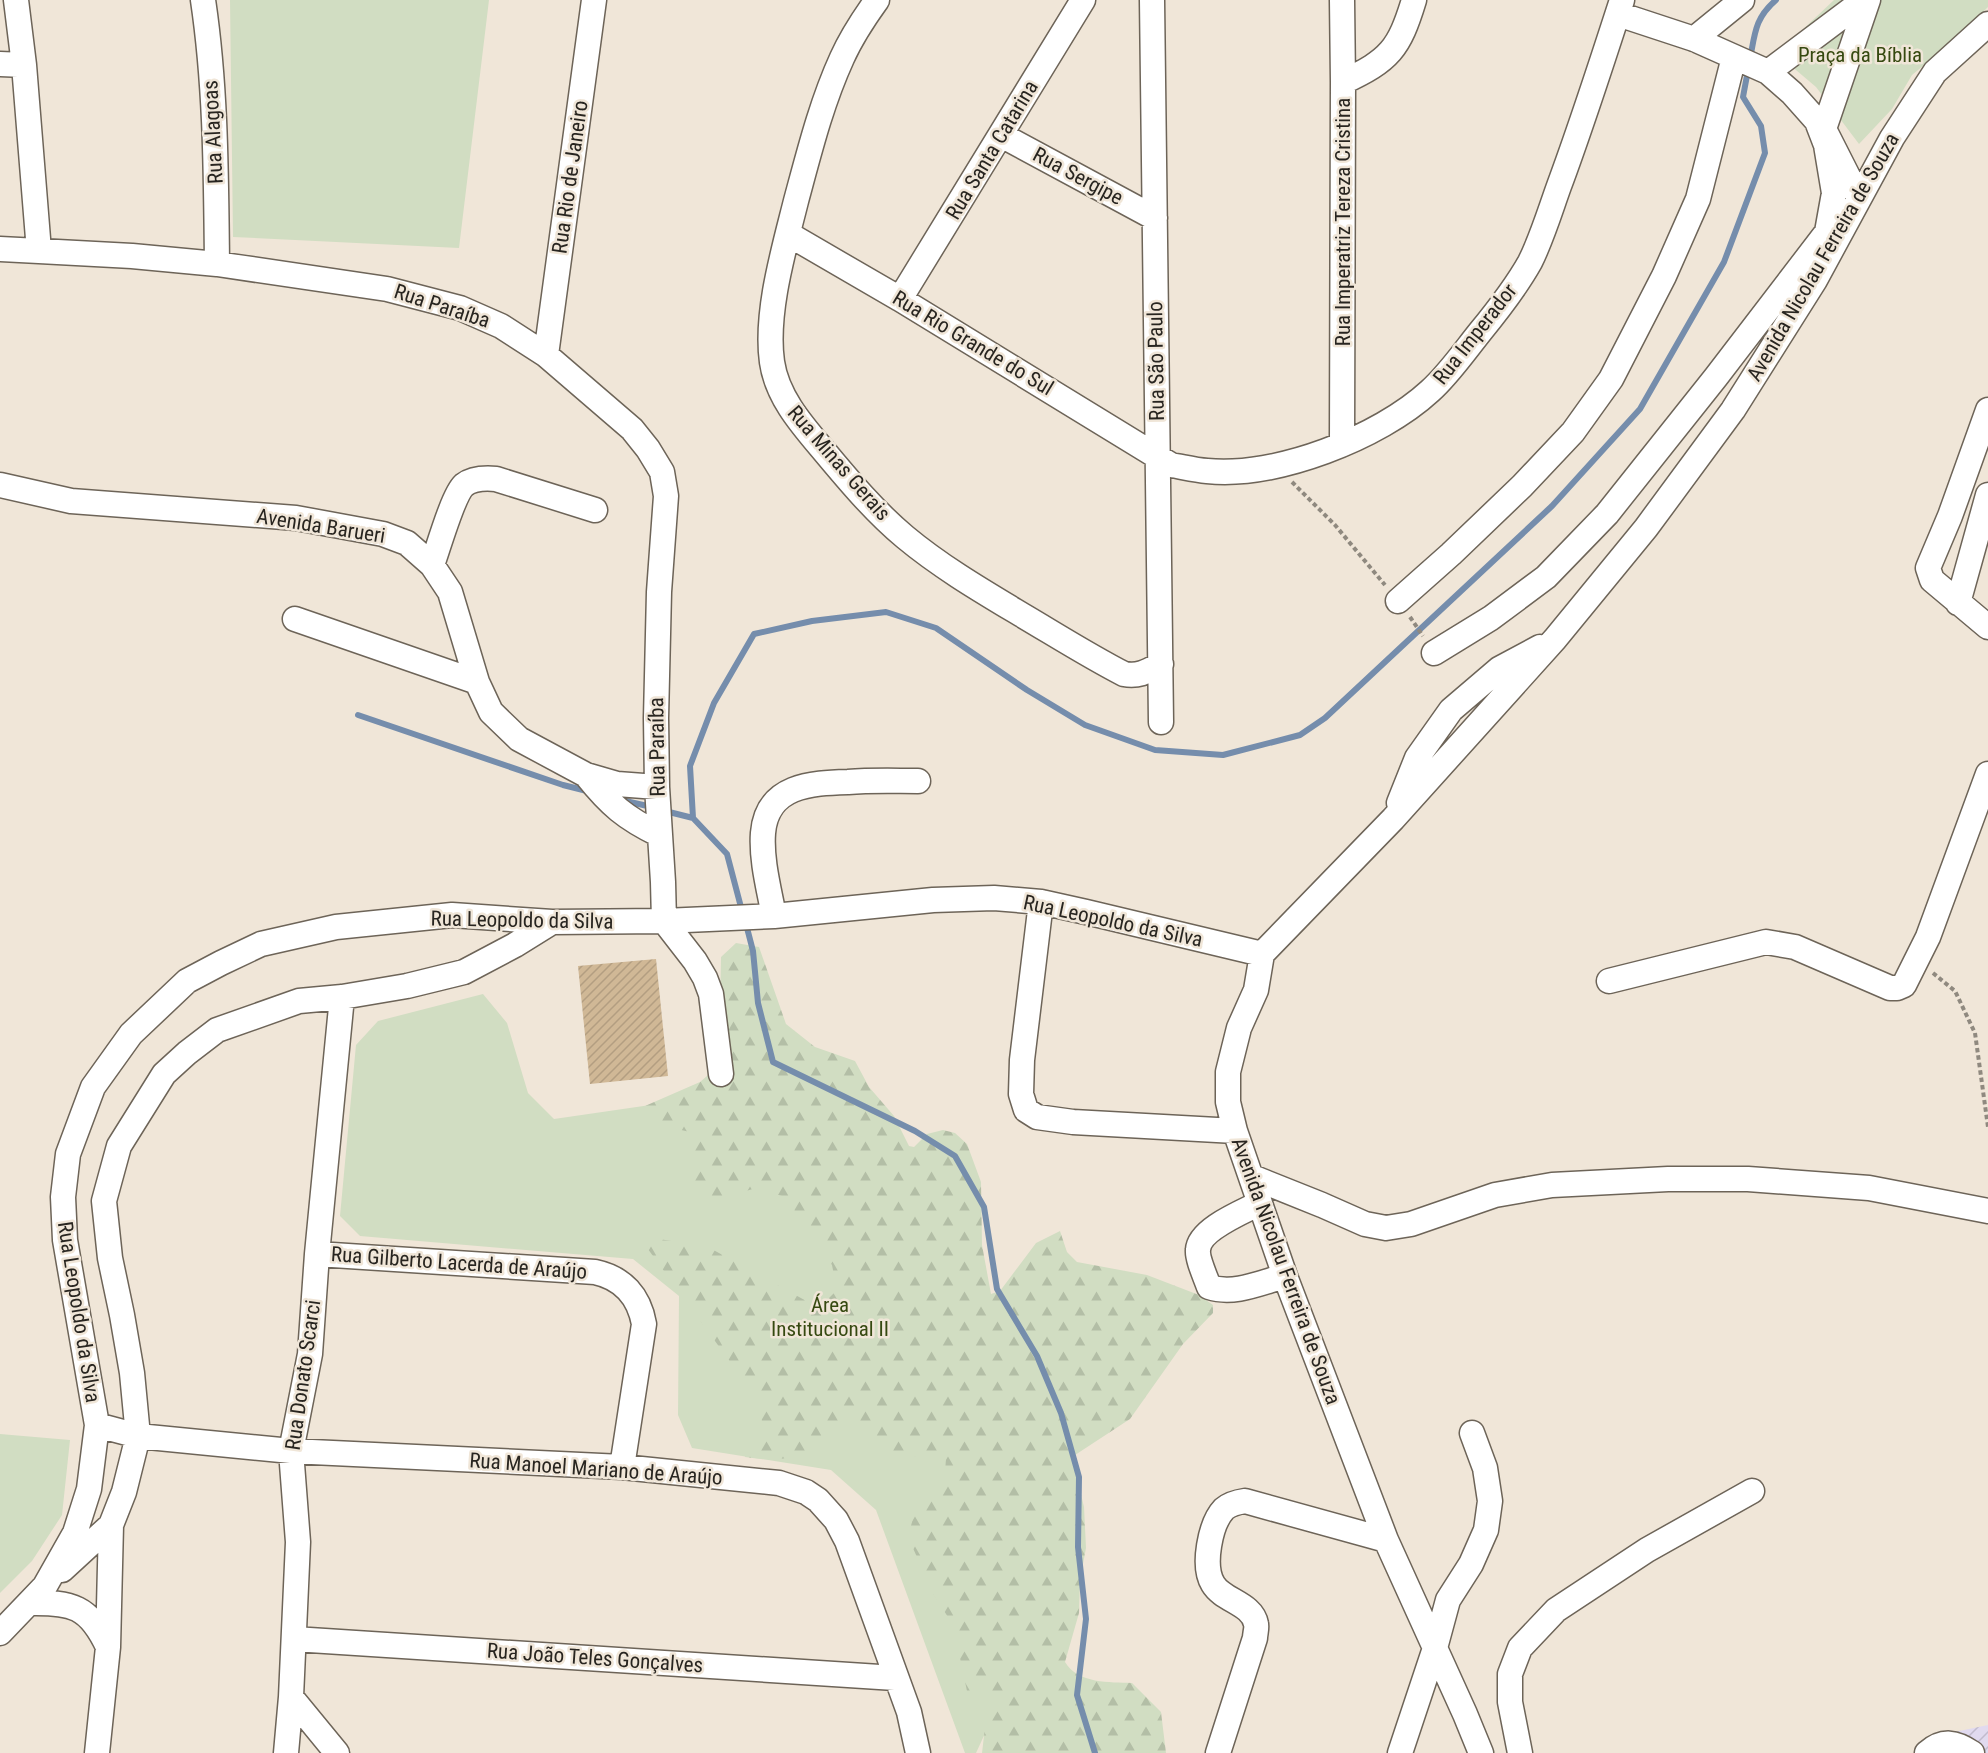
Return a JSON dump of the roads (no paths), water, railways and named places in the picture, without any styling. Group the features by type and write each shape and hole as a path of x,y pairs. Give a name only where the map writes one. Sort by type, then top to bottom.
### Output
{"street":[{"path":"16,0 12,65 39,251"},
{"name":"Rua Alagoas","path":"203,0 208,36 215,152 217,264"},
{"name":"Rua Rio de Janeiro","path":"546,355 594,0"},
{"name":"Rua Minas Gerais","path":"877,0 842,57 812,138 777,280 771,330 772,362 778,387 791,409 839,469 877,511 905,537 944,566 1124,674 1137,676 1161,664"},
{"name":"Rua Santa Catarina","path":"900,299 1083,0"},
{"name":"Rua São Paulo","path":"1152,0 1161,722"},
{"name":"Rua Imperatriz Tereza Cristina","path":"1342,0 1342,444"},
{"path":"1343,82 1366,72 1384,60 1397,43 1414,0"},
{"path":"1694,39 1742,0"},
{"path":"1768,72 1866,0"},
{"path":"1434,653 1491,618 1546,577 1607,514 1827,232 1834,193 1826,144 1820,124 1866,0"},
{"path":"1620,7 1768,72 1792,93 1820,124 1859,198"},
{"name":"Rua Imperador","path":"1158,455 1171,465 1208,471 1246,470 1274,466 1342,444 1399,416 1431,391 1483,329 1530,261 1572,153 1620,7"},
{"name":"Avenida Nicolau Ferreira de Souza","path":"1481,1753 1386,1540 1285,1276 1235,1131 1228,1102 1228,1072 1239,1028 1257,990 1262,954 1393,819 1555,639 1646,528 1733,410 1815,280 1892,138 1935,72 1988,24"},
{"path":"1398,601 1529,479 1573,432 1611,379 1664,276 1698,199 1734,57"},
{"name":"Rua Sergipe","path":"1001,135 1155,218"},
{"name":"Rua Rio Grande do Sul","path":"788,234 1158,455"},
{"name":"Rua Paraíba","path":"0,249 217,264 387,289 450,305 501,326 546,355 632,429 662,472 666,496 659,592 656,718 664,921"},
{"path":"1988,410 1950,516 1928,568 1932,580 1988,627"},
{"path":"432,565 461,489 472,481 482,478 496,479 595,510"},
{"name":"Avenida Barueri","path":"0,485 71,501 296,518 383,534 407,543 432,565 450,592 477,682 491,712 519,739 586,775 617,784 657,787"},
{"path":"1958,603 1988,495"},
{"path":"1950,516 1979,525"},
{"path":"295,619 477,682"},
{"path":"1609,981 1766,942 1795,947 1890,988 1904,985 1928,937 1988,774"},
{"name":"Avenida Barueri","path":"586,775 615,809 632,821 660,835"},
{"path":"774,916 765,868 763,831 771,807 783,795 812,783 918,781"},
{"name":"Rua Leopoldo da Silva","path":"0,1633 37,1594 75,1533 89,1489 97,1425 65,1240 63,1197 68,1154 93,1087 131,1034 187,981 261,945 336,927 452,915 552,922 664,921 774,916 933,900 994,898 1041,902 1262,954"},
{"path":"1041,902 1022,1059 1021,1094 1026,1110 1037,1117 1073,1122 1235,1131"},
{"path":"664,921 695,961 705,978 711,994 722,1074"},
{"path":"97,1753 108,1647 111,1525 124,1492 138,1436 132,1373 110,1258 104,1201 119,1146 164,1074 217,1030 299,1001 342,997 407,986 465,972 552,922"},
{"name":"Rua Donato Scarci","path":"286,1753 291,1697 298,1542 291,1451 310,1354 317,1254 342,997"},
{"path":"1252,1177 1365,1224 1386,1228 1412,1224 1495,1195 1552,1185 1668,1179 1749,1179 1869,1188 1988,1211"},
{"path":"1260,1203 1210,1230 1201,1239 1197,1251 1209,1287 1234,1290 1285,1276"},
{"name":"Rua Gilberto Lacerda de Araújo","path":"317,1254 595,1272 621,1282 634,1296 644,1324 622,1467"},
{"name":"Rua Manoel Mariano de Araújo","path":"97,1425 138,1436 291,1451 622,1467 779,1483 806,1492 818,1500 836,1520 847,1541 909,1712 918,1753"},
{"path":"1400,1753 1435,1648 1448,1600 1471,1564 1486,1530 1490,1502 1485,1468 1472,1432"},
{"path":"1520,1753 1510,1702 1510,1674 1520,1648 1556,1610 1647,1550 1752,1491"},
{"path":"1218,1753 1255,1638 1256,1624 1250,1612 1224,1596 1212,1583 1208,1573 1207,1556 1210,1539 1219,1516 1225,1508 1245,1501 1386,1540"},
{"path":"108,1647 95,1623 76,1608 37,1594 111,1525"},
{"name":"Rua João Teles Gonçalves","path":"294,1639 895,1678"},
{"path":"291,1697 338,1753"},
{"path":"1927,1753 1938,1745 1951,1743 1972,1753"}],"waterway":[{"path":"1750,59 1760,20 1776,0"},
{"path":"742,911 727,854 693,818 690,766 714,703 754,634 812,621 886,612 936,628 1027,690 1085,725 1155,750 1223,755 1300,735 1325,718 1552,506 1640,409 1724,262 1765,153 1761,126 1743,97 1748,70"},
{"path":"358,715 563,785 591,792"},
{"path":"621,800 652,807"},
{"path":"665,811 693,818"},
{"path":"746,924 753,951 758,1003 773,1062 915,1131 955,1156 984,1207 997,1289 1037,1356 1061,1413 1079,1477 1078,1547 1086,1619 1077,1695 1095,1753"}],"park label":[{"name":"Praça da Bíblia","path":"1860,55"},
{"name":"Área Institucional II","path":"830,1317"}]}
